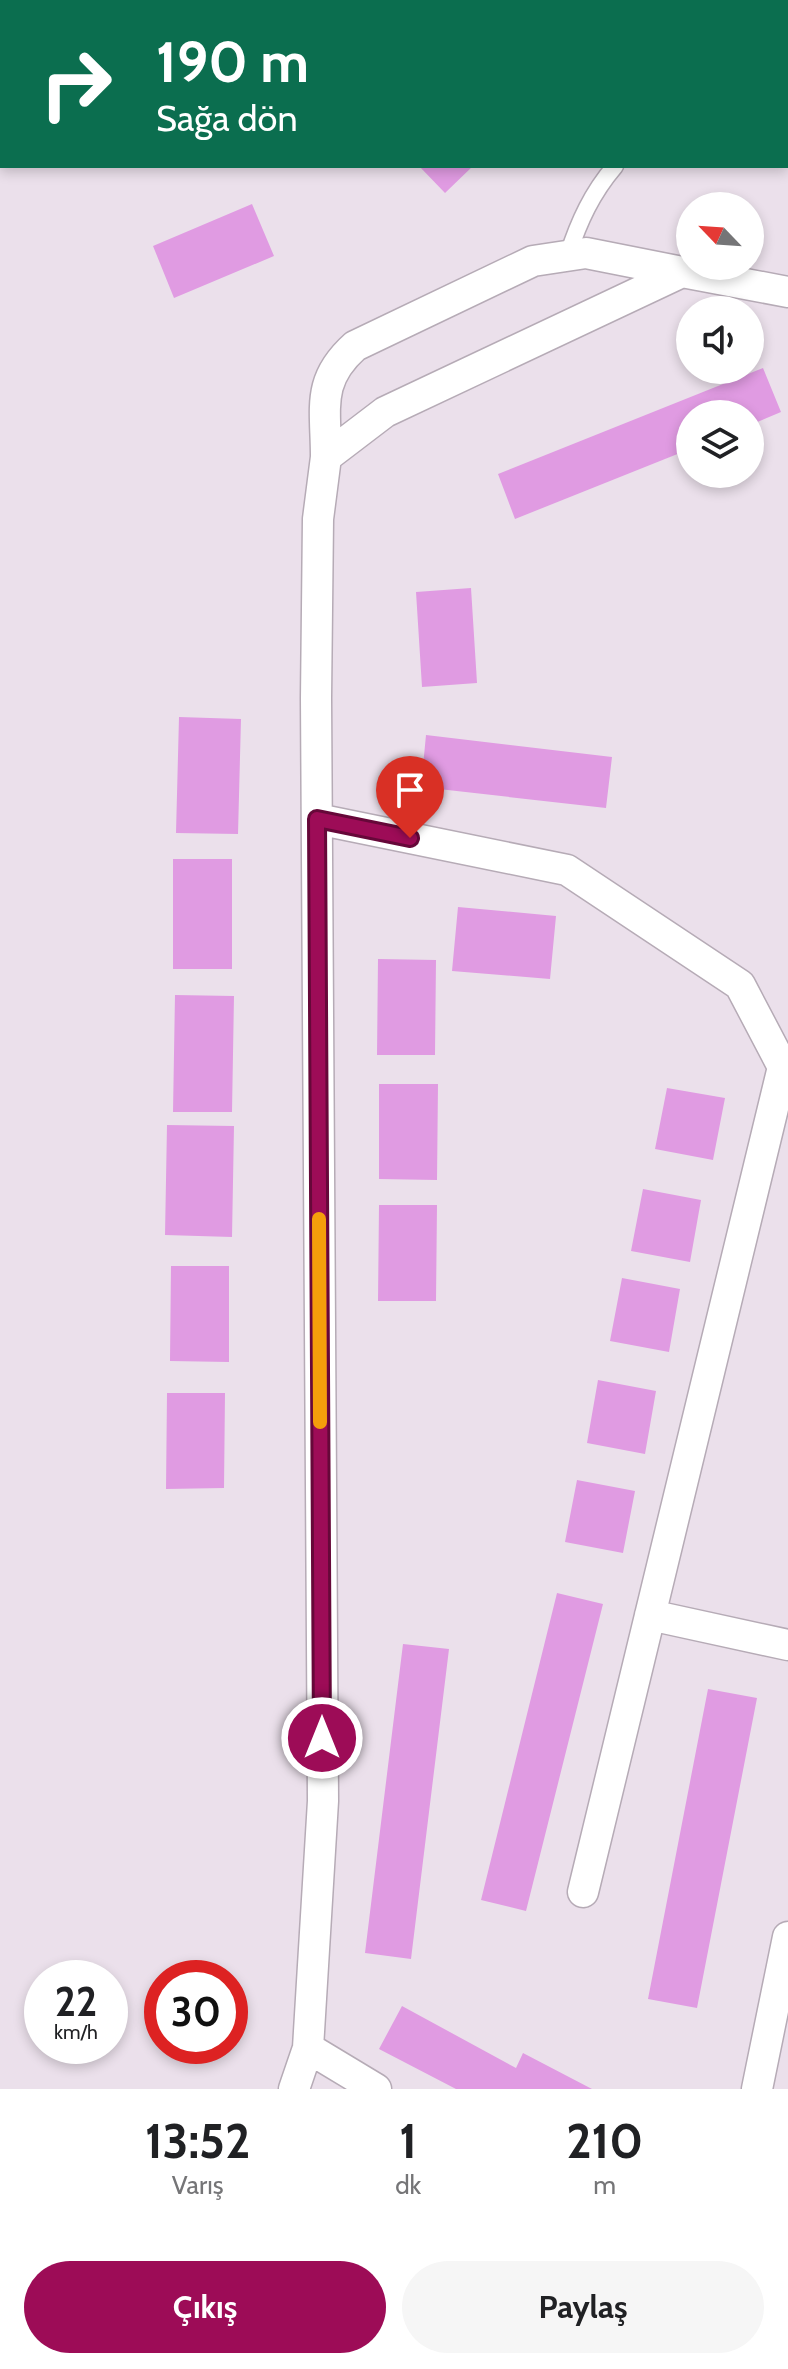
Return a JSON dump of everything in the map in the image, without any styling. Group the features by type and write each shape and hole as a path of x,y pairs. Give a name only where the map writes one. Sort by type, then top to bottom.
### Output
{"street":[{"path":"294,2089 308,2048 323,1801 317,819 318,519 326,457 326,386 338,361 355,346 533,261 586,253 676,271"},
{"path":"326,457 385,412 676,275"},
{"path":"724,280 788,292"},
{"path":"317,819 567,870 740,985 783,1067 583,1892"},
{"path":"650,1615 788,1645"},
{"path":"757,2089 788,1937"},
{"path":"308,2048 376,2089"}],"lane":[{"path":"568,255 579,220 599,185 613,168"}],"building":[{"path":"421,168 471,168 445,193"},
{"path":"252,204 274,256 174,298 153,246"},
{"path":"764,370 781,412 764,419 764,400 683,400 723,384 764,384"},
{"path":"676,403 676,455 515,519 498,474"},
{"path":"471,588 477,683 422,687 416,592"},
{"path":"179,717 241,719 238,834 176,833"},
{"path":"426,735 612,757 606,808 421,787"},
{"path":"173,859 232,859 232,969 173,969"},
{"path":"458,907 556,916 550,979 452,971"},
{"path":"378,959 436,960 435,1055 377,1055"},
{"path":"175,995 234,996 232,1112 173,1112"},
{"path":"379,1084 438,1084 437,1180 379,1179"},
{"path":"667,1088 725,1098 713,1160 655,1149"},
{"path":"167,1125 234,1126 232,1237 165,1235"},
{"path":"643,1189 701,1200 690,1262 631,1251"},
{"path":"379,1205 437,1205 436,1301 378,1301"},
{"path":"171,1266 229,1266 229,1362 170,1361"},
{"path":"622,1278 680,1289 669,1352 610,1341"},
{"path":"598,1380 656,1391 645,1454 587,1443"},
{"path":"167,1393 225,1393 224,1488 166,1489"},
{"path":"577,1480 635,1491 623,1553 565,1542"},
{"path":"557,1593 603,1604 526,1911 481,1900"},
{"path":"403,1644 449,1649 411,1959 365,1953"},
{"path":"708,1689 757,1698 697,2008 648,1999"},
{"path":"402,2006 516,2068 523,2053 592,2089 456,2089 379,2049"}],"slow traffic":[{"path":"319,1219 320,1422"}],"route":[{"path":"322,1738 317,819 410,838"}]}
